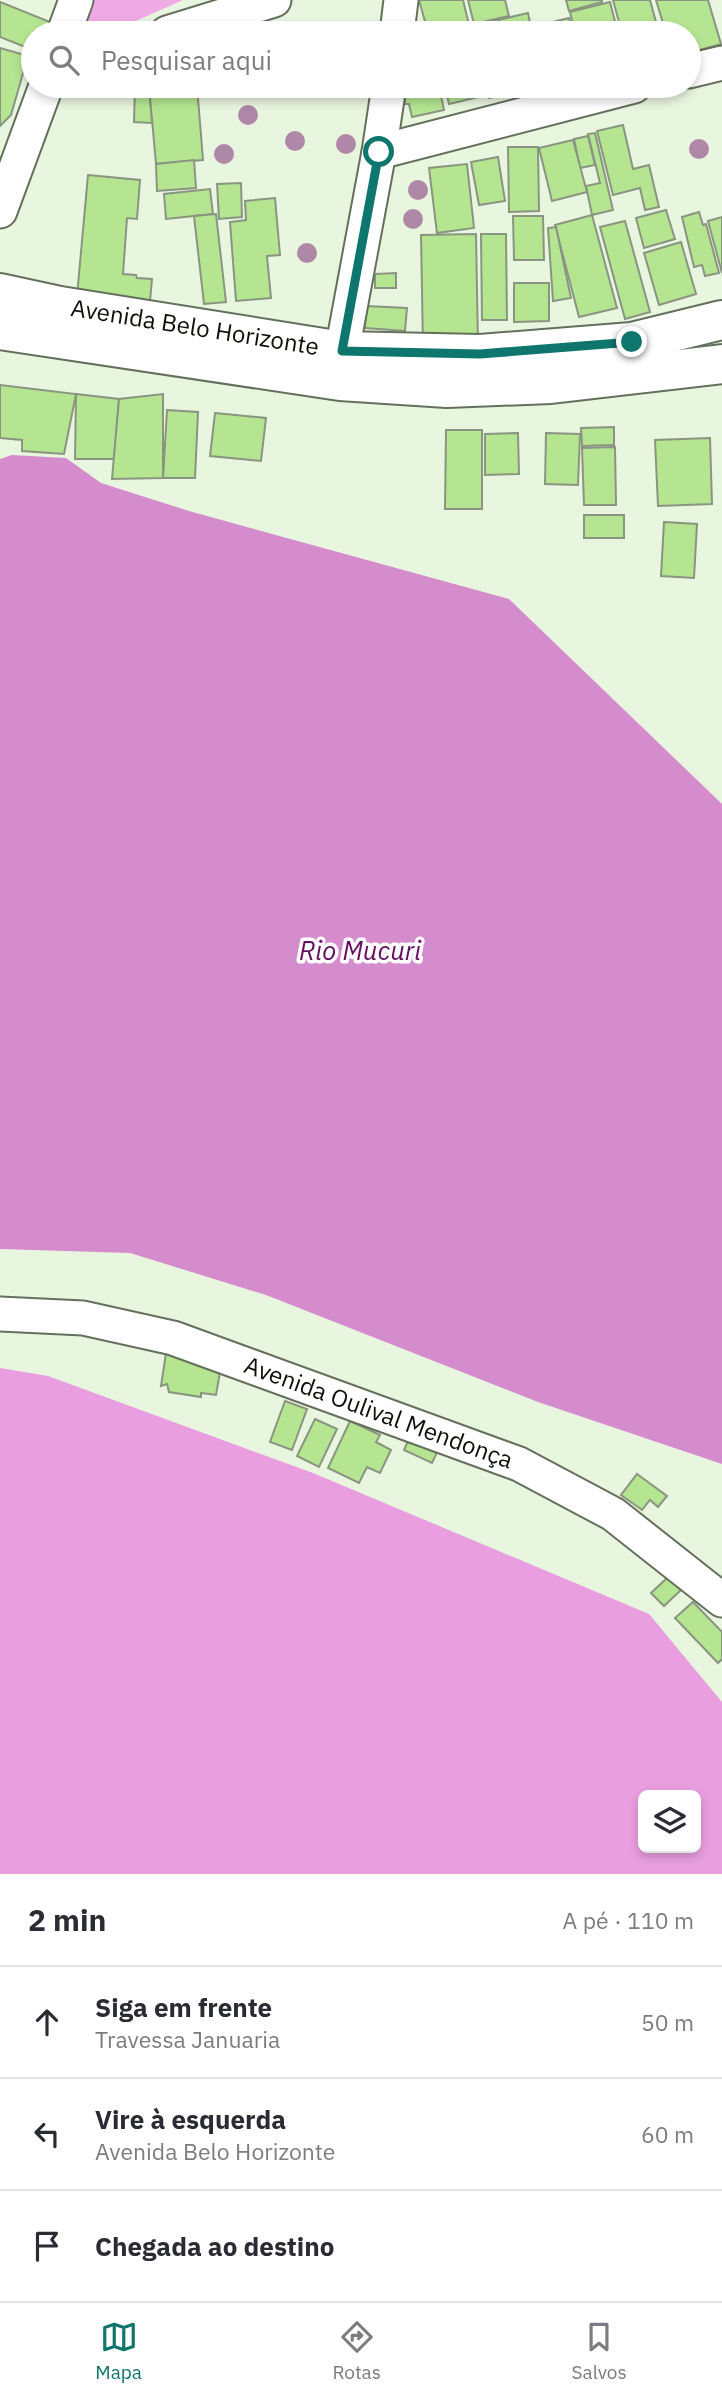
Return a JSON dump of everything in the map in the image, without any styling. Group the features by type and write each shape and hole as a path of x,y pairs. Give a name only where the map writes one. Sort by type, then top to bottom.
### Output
{"street":[{"path":"68,21 76,0"},
{"path":"195,21 231,6 274,0"},
{"path":"398,21 401,0"},
{"path":"701,68 722,63"},
{"path":"0,211 12,150 40,98"},
{"path":"342,351 387,98"},
{"path":"379,152 588,98"},
{"name":"Avenida Belo Horizonte","path":"0,293 60,306 342,351 480,354 632,342 722,320"},
{"name":"Avenida Belo Horizonte","path":"0,330 340,381 447,388 551,384 722,365"},
{"name":"Avenida Oulival Mendonça","path":"0,1314 83,1318 173,1338 519,1464 613,1514 722,1600"}],"shaded area":[{"path":"89,0 183,0 136,21 82,21"},
{"path":"0,1368 48,1376 313,1473 649,1614 722,1702 722,1874 0,1874"}],"water":[{"name":"Rio Mucuri","path":"12,455 66,458 101,483 189,511 509,599 722,804 722,1464 538,1402 266,1295 130,1253 0,1249 0,459"}],"building":[{"path":"419,0 463,0 468,21 425,21"},
{"path":"468,0 505,0 509,16 473,21"},
{"path":"566,0 602,0 602,2 569,11"},
{"path":"613,0 650,0 656,21 619,21"},
{"path":"656,0 708,0 721,44 701,50 701,21 662,21"},
{"path":"0,2 48,21 21,21 21,45 0,37"},
{"path":"610,2 615,21 572,21 570,12"},
{"path":"528,13 530,21 494,21"},
{"path":"0,48 21,54 21,80 11,115 0,126"},
{"path":"135,98 150,98 152,123 134,122"},
{"path":"150,98 198,98 203,160 156,164"},
{"path":"405,98 442,98 444,110 412,117 409,104 405,104"},
{"path":"448,98 474,98 449,104"},
{"path":"623,125 633,169 649,165 659,207 645,210 640,188 613,195 597,131"},
{"path":"595,133 613,210 592,215 586,186 600,183 588,134"},
{"path":"588,136 595,165 580,168 574,139"},
{"path":"573,140 587,192 552,201 539,148"},
{"path":"508,147 538,147 539,211 509,212"},
{"path":"498,157 505,201 479,205 471,162"},
{"path":"194,160 196,188 157,191 156,164"},
{"path":"467,164 474,228 437,233 429,168"},
{"path":"88,175 140,180 137,219 127,218 123,274 152,279 150,302 77,296"},
{"path":"241,183 242,217 219,219 217,184"},
{"path":"210,189 213,214 166,219 164,194"},
{"path":"275,198 280,255 267,256 271,298 236,301 230,222 246,220 245,201"},
{"path":"666,210 675,239 644,248 636,218"},
{"path":"699,212 703,225 706,224 719,273 705,276 702,265 694,267 682,217"},
{"path":"216,214 226,302 204,304 194,216"},
{"path":"592,215 617,308 579,317 555,225"},
{"path":"513,216 543,216 544,260 514,260"},
{"path":"722,217 722,273 708,221"},
{"path":"625,221 650,312 625,319 600,227"},
{"path":"556,227 571,298 553,301 548,228"},
{"path":"476,234 478,345 423,346 421,235"},
{"path":"481,234 506,234 507,320 482,320"},
{"path":"681,242 696,294 659,305 644,253"},
{"path":"396,273 396,288 375,288 375,274"},
{"path":"514,283 549,283 549,321 514,322"},
{"path":"366,306 407,308 405,331 365,328"},
{"path":"0,385 76,394 64,454 22,451 22,440 0,438"},
{"path":"76,394 119,399 114,459 75,459"},
{"path":"163,394 163,478 112,479 119,399"},
{"path":"167,410 198,412 195,478 163,478"},
{"path":"215,413 266,418 261,461 210,456"},
{"path":"614,427 614,445 582,446 581,428"},
{"path":"446,430 482,430 482,509 445,509"},
{"path":"518,433 519,474 485,475 485,434"},
{"path":"546,433 580,434 578,485 545,484"},
{"path":"710,438 712,504 658,506 655,440"},
{"path":"615,447 616,505 584,505 582,448"},
{"path":"584,515 624,515 624,538 584,538"},
{"path":"664,522 697,524 694,578 661,576"},
{"path":"166,1353 212,1361 210,1370 220,1372 216,1395 201,1393 201,1397 169,1392 167,1384 161,1386"},
{"path":"285,1401 307,1409 292,1450 270,1442"},
{"path":"315,1419 337,1429 319,1467 297,1456"},
{"path":"350,1421 380,1435 376,1442 391,1450 380,1473 367,1467 359,1483 328,1468"},
{"path":"413,1430 441,1444 432,1463 404,1450"},
{"path":"637,1474 667,1496 658,1507 650,1500 642,1510 621,1495"},
{"path":"668,1577 681,1590 664,1606 651,1593"},
{"path":"693,1602 722,1632 722,1659 718,1663 675,1618"}],"route":[{"path":"379,152 342,351 480,354 632,342"}]}
